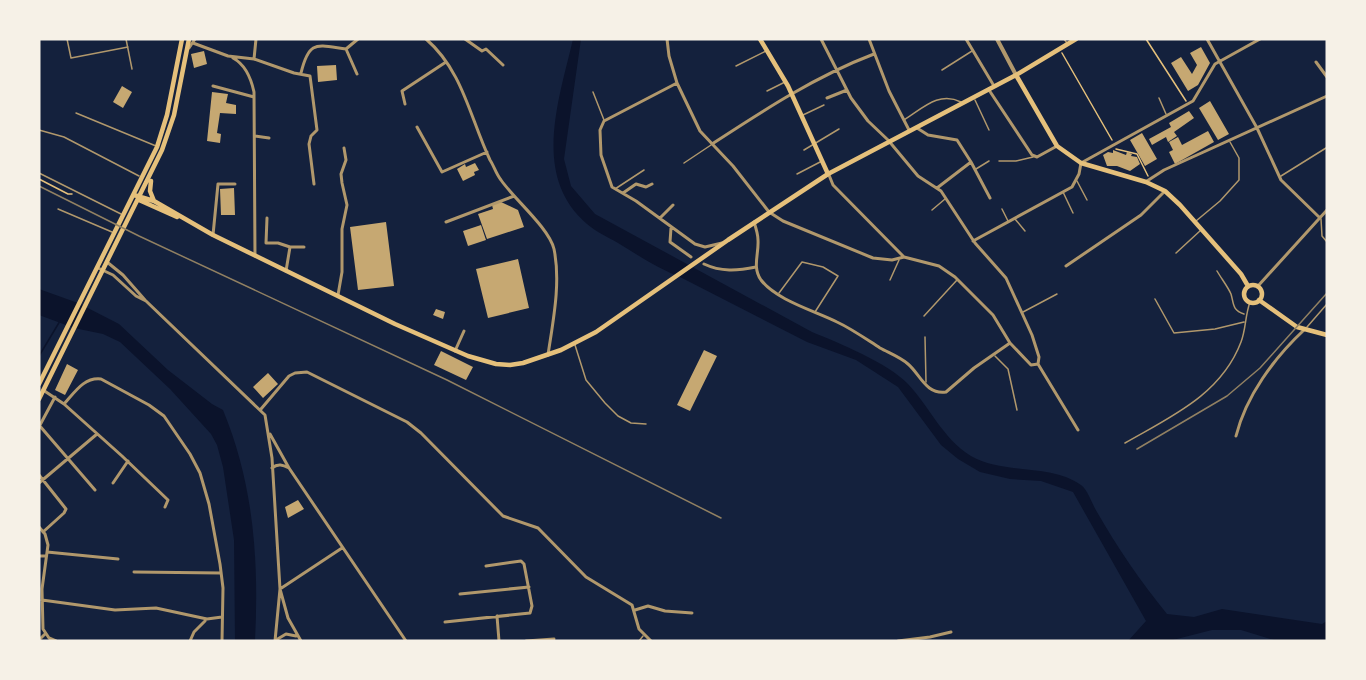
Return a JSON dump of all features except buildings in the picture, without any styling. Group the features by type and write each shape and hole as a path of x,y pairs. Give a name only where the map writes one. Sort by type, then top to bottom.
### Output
{"main road":[{"path":"105,261 115,233 122,227 124,216 157,147 174,86 182,39"},
{"path":"760,39 792,93 828,174"},
{"path":"140,198 154,201 183,219 255,256 455,351 482,362 510,365 548,356 596,332 754,222 828,174 888,140 1016,75 1060,49 1066,42 1076,39"},
{"path":"39,399 122,227 135,209 151,175 174,115 187,49 192,40"},
{"path":"1016,75 1057,146 1081,163 1148,180 1165,191 1202,229 1241,274 1248,286"},
{"path":"151,175 150,190 154,201"},
{"path":"134,195 150,206 183,219"},
{"path":"135,209 150,206"},
{"path":"1248,286 1258,286 1261,292 1259,300"},
{"path":"1248,286 1244,294 1245,299 1250,302 1259,300 1304,330 1327,335"},
{"path":"39,384 55,362"}],"street":[{"path":"254,59 256,39"},
{"path":"301,74 307,52 315,47 346,49 358,39"},
{"path":"426,39 446,62 463,89 472,118 500,179 547,235 554,250 555,297 548,356"},
{"path":"465,39 482,51 486,49 503,66"},
{"path":"667,39 669,56 677,83 697,125 769,212 783,221 873,258 888,260 904,257"},
{"path":"821,39 847,90 868,121 888,140 918,176 937,188 973,241 1006,278 1032,335 1039,357 1038,364 1078,430"},
{"path":"966,39 994,86"},
{"path":"997,39 1016,75"},
{"path":"1207,39 1257,129 1280,177 1286,186 1320,218"},
{"path":"973,241 1072,187 1081,163 1187,104 1196,97 1208,74 1219,60 1260,39"},
{"path":"192,40 240,62 250,76 254,97 255,256"},
{"path":"871,40 888,91 909,130"},
{"path":"346,49 357,74"},
{"path":"712,144 792,93 837,69 874,54"},
{"path":"228,56 254,59 310,76 317,130 311,136 309,148 312,156 314,184"},
{"path":"405,104 402,91 446,62"},
{"path":"1316,62 1327,77"},
{"path":"677,83 604,121 600,130 601,155 608,179 614,189 701,246 711,246 728,240"},
{"path":"213,86 254,97"},
{"path":"988,89 1034,156 1037,157 1057,146"},
{"path":"827,98 847,90"},
{"path":"1148,180 1164,170 1327,96"},
{"path":"417,127 442,172 487,152"},
{"path":"915,127 928,135 957,140 990,198"},
{"path":"255,136 269,138"},
{"path":"338,295 342,272 342,229 347,205 341,174 346,160 344,148"},
{"path":"937,188 971,162"},
{"path":"828,174 834,185 904,257 942,267 993,315 1010,343 1027,362 1031,365 1038,364"},
{"path":"213,235 218,184 235,184"},
{"path":"623,193 636,184 646,187 652,184"},
{"path":"1066,266 1142,215 1165,191"},
{"path":"446,222 514,196"},
{"path":"660,218 673,205"},
{"path":"1258,286 1327,210"},
{"path":"267,218 266,243 278,243 290,248 304,247"},
{"path":"754,222 758,242 756,267 763,282 779,294 838,322 907,363 926,386 936,391 946,392 1010,343"},
{"path":"671,227 670,242 692,257"},
{"path":"286,271 290,248"},
{"path":"105,261 123,275 146,301 266,415 280,589 275,640"},
{"path":"704,264 715,269 739,271 756,267"},
{"path":"101,269 117,278 136,296 146,301"},
{"path":"1236,436 1241,417 1262,381 1282,352 1304,330"},
{"path":"455,351 464,331"},
{"path":"261,409 289,375 307,372 407,422 421,433 502,516 538,528 582,574 630,603 639,629 651,641"},
{"path":"64,404 86,381 93,378 101,379 149,405 164,416 190,454 200,473 211,513 223,588 222,641"},
{"path":"44,390 64,404 128,461 168,500 165,507"},
{"path":"55,398 39,426 95,490"},
{"path":"269,432 289,468 406,641"},
{"path":"39,483 97,434"},
{"path":"112,483 128,461"},
{"path":"272,468 275,465 282,465 289,468"},
{"path":"39,475 66,509 43,532"},
{"path":"39,527 47,540 41,588 45,634"},
{"path":"280,589 342,548"},
{"path":"39,556 47,554 118,559"},
{"path":"445,622 530,613 532,606 529,587 525,567 521,561 486,566"},
{"path":"134,572 221,573"},
{"path":"460,594 529,587"},
{"path":"280,589 288,618 296,636 301,641"},
{"path":"42,600 115,609 156,608 207,620 222,617"},
{"path":"634,610 646,606 692,613"},
{"path":"497,616 499,641"},
{"path":"190,641 194,632 207,620"},
{"path":"898,641 951,632"},
{"path":"39,640 45,634"},
{"path":"45,634 56,641"},
{"path":"275,640 286,634 296,636"},
{"path":"526,641 554,639"}],"lane":[{"path":"67,39 71,58 128,47"},
{"path":"126,39 132,69"},
{"path":"736,66 767,50"},
{"path":"942,70 973,50"},
{"path":"767,91 786,82"},
{"path":"593,92 604,121"},
{"path":"903,120 939,98 951,97 962,103"},
{"path":"973,97 989,130"},
{"path":"1159,98 1167,115"},
{"path":"802,115 824,105"},
{"path":"76,113 157,147"},
{"path":"804,150 839,129"},
{"path":"39,130 64,137 143,178"},
{"path":"1195,221 1220,201 1239,180 1239,158 1230,141"},
{"path":"684,163 712,144"},
{"path":"1280,177 1326,148"},
{"path":"999,161 1016,161 1034,156"},
{"path":"797,174 822,161"},
{"path":"975,170 989,161"},
{"path":"614,189 644,170"},
{"path":"39,173 124,216"},
{"path":"1076,180 1088,200"},
{"path":"1063,191 1073,213"},
{"path":"932,210 945,199"},
{"path":"58,209 115,233"},
{"path":"1002,209 1008,222"},
{"path":"1014,218 1025,231"},
{"path":"1320,218 1322,236 1327,242"},
{"path":"1176,253 1202,229"},
{"path":"890,280 899,259"},
{"path":"779,294 802,262 823,267 838,276 815,312"},
{"path":"1217,272 1231,294 1232,305 1236,310 1246,314"},
{"path":"924,316 957,279"},
{"path":"1022,312 1057,294"},
{"path":"1155,299 1174,333 1215,329 1244,321"},
{"path":"1125,443 1189,406 1218,381 1241,342 1250,302"},
{"path":"1304,330 1327,304"},
{"path":"925,337 926,386"},
{"path":"575,344 586,380 605,403 618,416 631,423 646,424"},
{"path":"994,355 1008,369 1017,410"},
{"path":"639,641 643,635"}],"path":[{"path":"1146,39 1187,104"},
{"path":"1060,49 1116,149 1137,154 1148,180"},
{"path":"39,179 68,194 76,192"}],"water":[{"path":"573,39 581,39 564,159 571,186 595,214 812,332 863,354 899,376 916,393 952,440 971,456 997,465 1056,474 1081,485 1121,551 1167,614 1194,617 1222,609 1322,624 1327,621 1327,641 1277,641 1241,630 1212,630 1169,641 1128,641 1146,621 1073,492 1041,481 1010,479 980,472 958,459 941,445 898,387 856,360 807,342 657,266 587,224 570,205 559,183 554,160 557,112"},
{"path":"39,289 78,303 119,324 168,370 223,410 242,466 248,495 255,553 255,641 235,641 234,540 223,467 217,445 211,434 170,389 120,342 103,334 74,328 39,315"}],"waterway":[{"path":"39,356 60,321"}],"railway":[{"path":"39,186 139,236 447,380 721,518"},
{"path":"1137,449 1227,396 1260,368 1327,293"}]}
